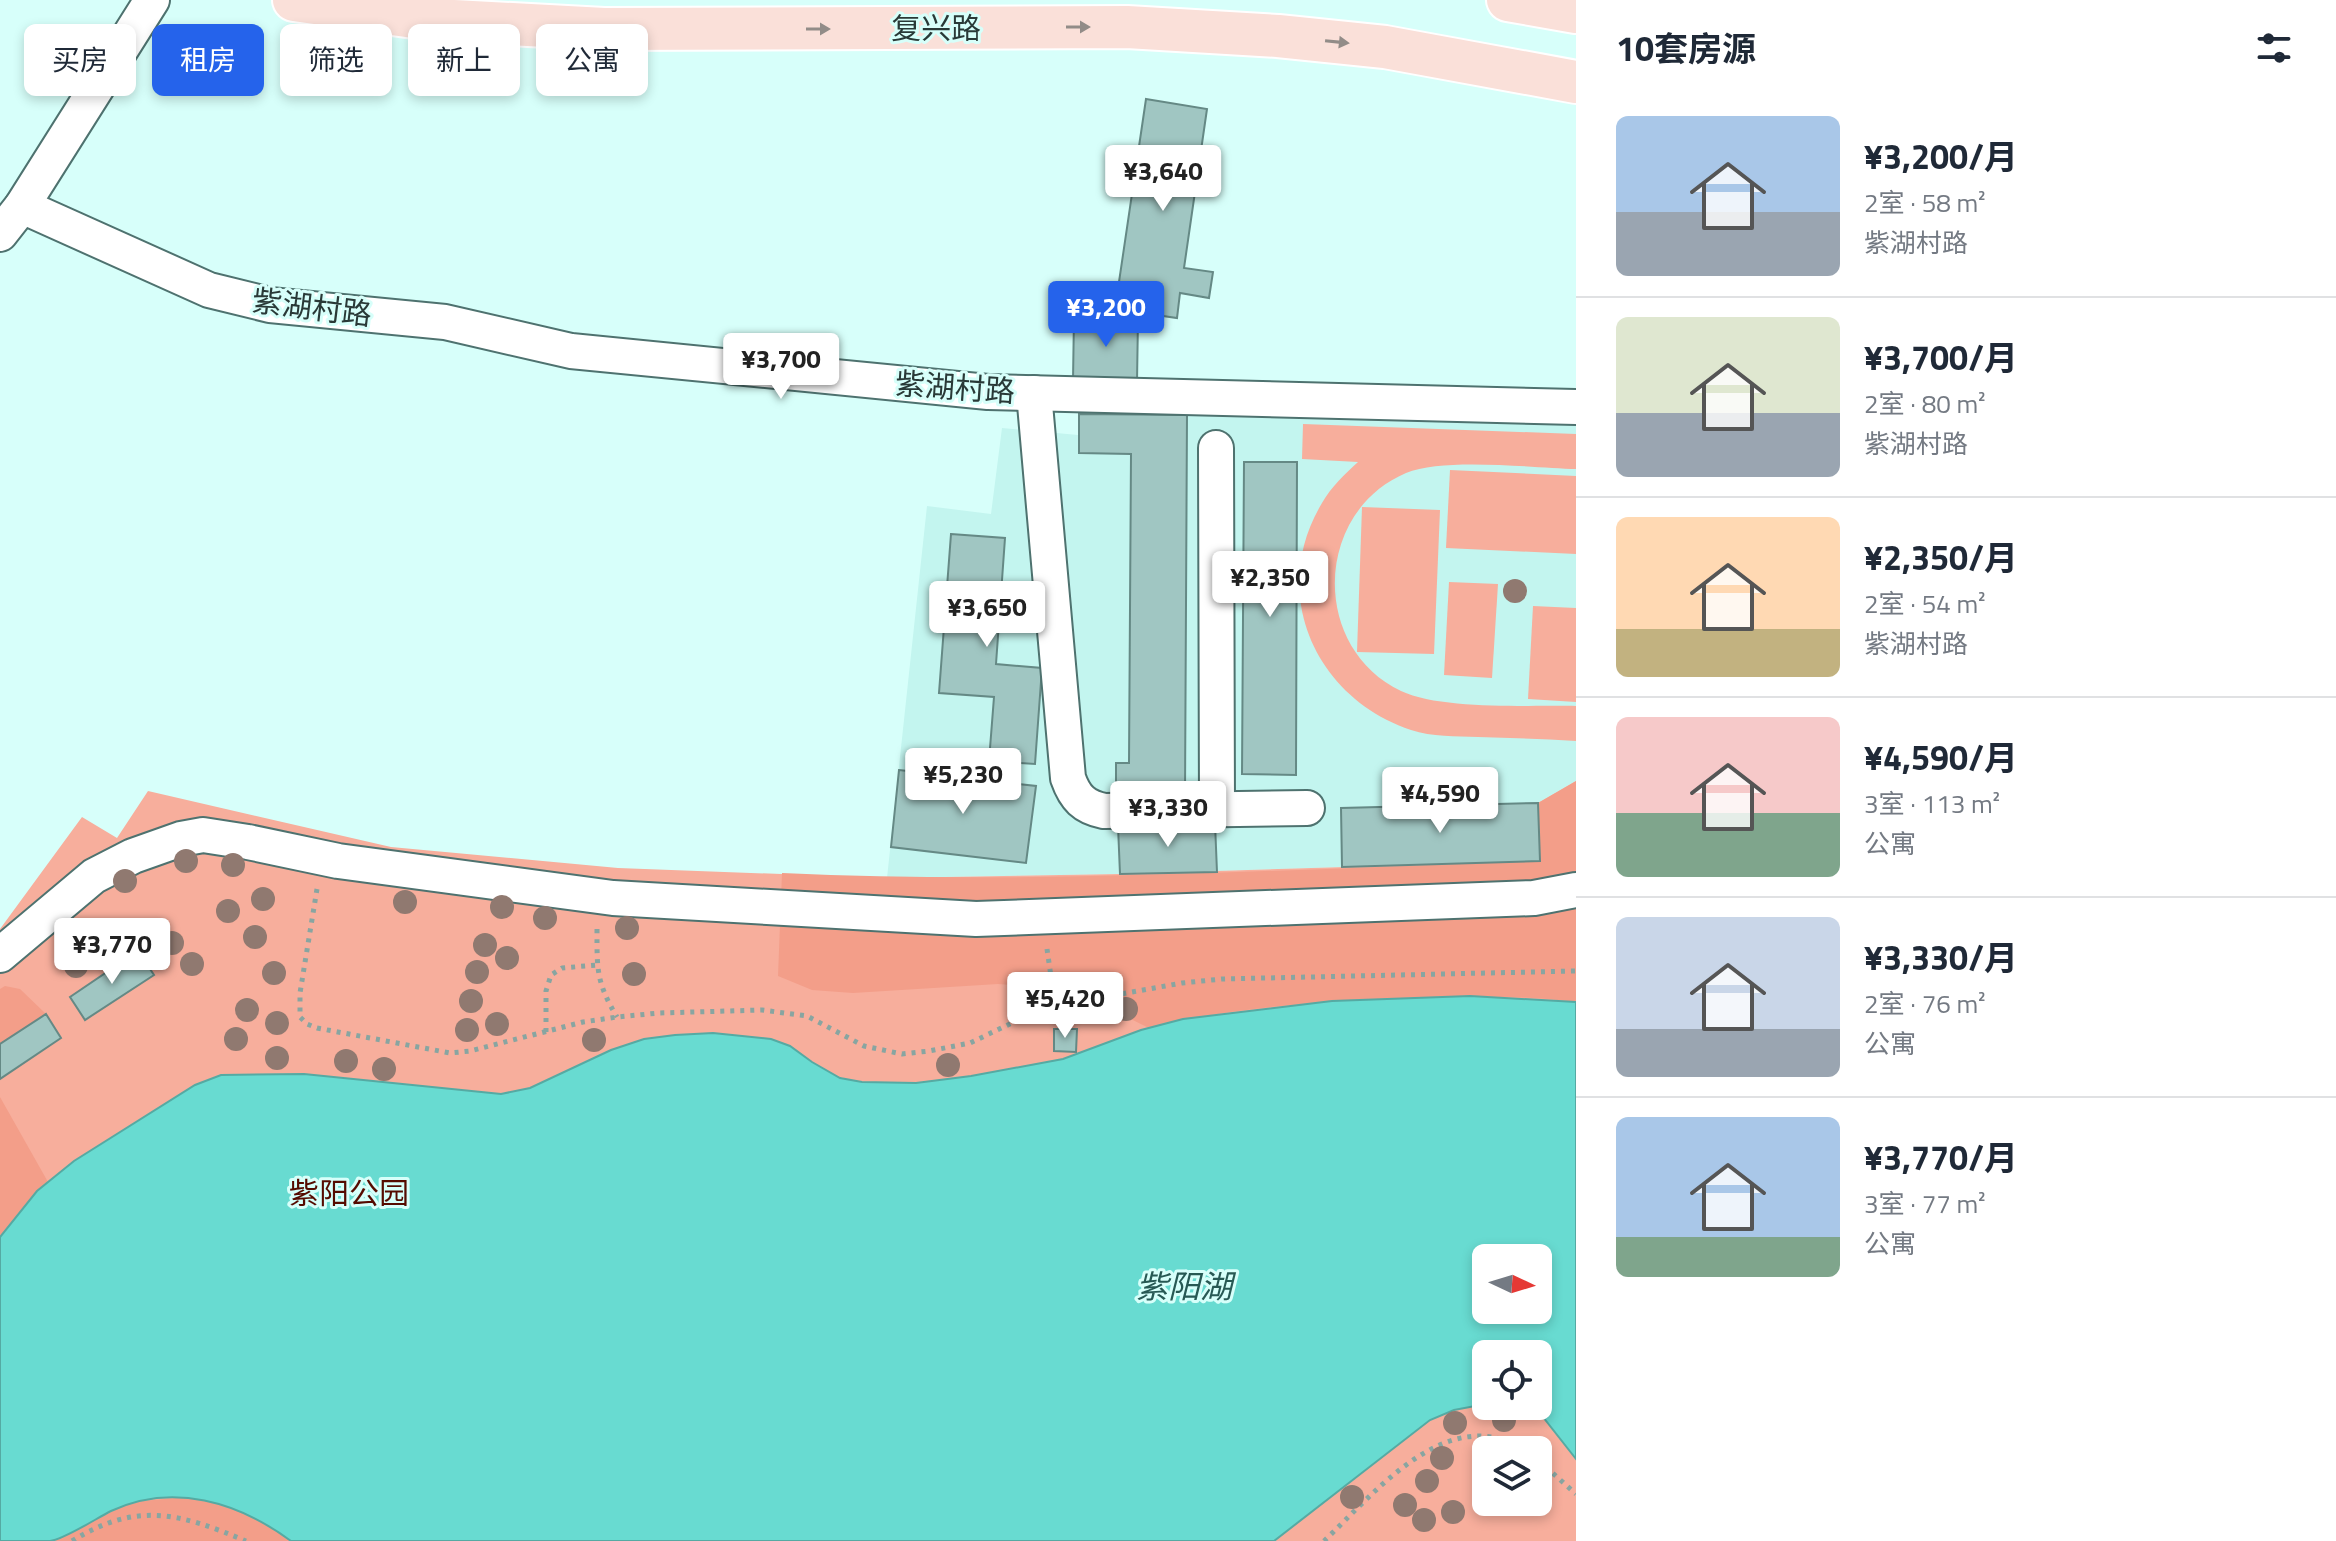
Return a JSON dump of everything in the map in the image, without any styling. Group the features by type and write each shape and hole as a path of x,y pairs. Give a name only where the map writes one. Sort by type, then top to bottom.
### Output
{"main road":[{"name":"复兴路","path":"294,0 435,20 604,29 1127,27 1192,30 1385,47 1576,82"},
{"path":"1508,0 1576,12"}],"street":[{"path":"0,234 22,206 152,0"},
{"name":"紫湖村路","path":"22,206 209,290 270,305 445,322 571,351 973,390 1576,407"},
{"path":"1034,393 1068,778 1072,791 1080,802 1104,811 1307,808"},
{"path":"1216,448 1217,809"},
{"path":"0,955 94,876 133,856 181,839 203,835 322,858 596,896 961,919 1534,898 1576,890"}],"path":[{"path":"322,858 300,1017 307,1024 336,1032 450,1053 617,1017 689,1012 791,1012 807,1016 864,1046 902,1054 970,1043 1016,1021 1128,993 1222,979 1576,971"},
{"path":"596,896 597,965 603,993 617,1017"},
{"path":"1043,917 1056,1011"},
{"path":"546,1032 546,991 551,975 562,968 597,965"},
{"path":"1324,1541 1411,1460 1443,1443 1472,1438"},
{"path":"1552,1473 1576,1494"},
{"path":"72,1541 118,1519 146,1514 200,1524 246,1541"}],"shaded area":[{"path":"1079,414 1576,422 1576,781 1538,803 1540,861 887,878 927,506 991,514 1002,428 1078,435"},
{"path":"1576,781 1576,1002 1484,997 1331,1002 1209,1015 1149,1028 1078,993 1062,989 998,984 853,993 812,990 778,976 782,873 1066,877 1539,861 1538,803"},
{"path":"5,986 20,989 46,1014 0,1044 0,989"},
{"path":"0,1097 48,1182 0,1237"},
{"path":"186,1497 242,1512 291,1541 54,1541 131,1502"}],"green space":[{"path":"1303,424 1576,434 1576,469 1465,464 1422,468 1406,473 1376,492 1354,517 1340,548 1335,580 1338,613 1350,644 1371,671 1401,691 1439,701 1576,706 1576,741 1444,736 1411,730 1377,715 1349,694 1326,668 1310,638 1301,606 1300,572 1306,537 1322,503 1358,462 1302,459"},
{"path":"1450,470 1576,476 1576,554 1446,548"},
{"path":"1362,507 1440,510 1434,654 1357,652"},
{"path":"1449,582 1498,584 1492,678 1444,675"},
{"path":"1533,606 1576,608 1576,702 1528,699"},
{"name":"紫阳湖","path":"1576,781 1576,1541 0,1541 0,929 82,817 117,838 148,791 391,847 618,868 887,878 1539,861 1538,803"}],"water":[{"name":"紫阳湖","path":"1470,996 1576,1002 1576,1459 1545,1420 1552,1420 1552,1340 1472,1340 1472,1407 1430,1420 1274,1541 291,1541 271,1527 227,1507 181,1497 134,1502 56,1540 0,1541 0,1237 37,1191 74,1161 195,1085 221,1075 304,1074 501,1094 530,1088 611,1050 644,1039 713,1033 771,1039 790,1046 840,1078 862,1082 916,1083 1063,1059 1141,1030 1183,1019 1332,1001"}],"building":[{"path":"1146,99 1207,109 1184,268 1213,272 1209,298 1180,293 1177,318 1115,309"},
{"path":"1074,316 1138,318 1137,382 1073,380"},
{"path":"1079,414 1187,415 1185,795 1116,795 1116,763 1129,763 1131,454 1079,453"},
{"path":"1244,462 1297,462 1296,775 1242,774"},
{"path":"951,534 1005,538 996,664 1042,668 1035,764 989,761 994,697 939,693"},
{"path":"899,770 1036,786 1026,863 891,847"},
{"path":"1538,803 1540,861 1342,867 1341,808"},
{"path":"1215,823 1217,872 1120,874 1118,826"},
{"path":"138,951 154,975 85,1020 70,997"},
{"path":"46,1014 61,1038 0,1079 0,1044"},
{"path":"1054,1029 1077,1029 1076,1052 1054,1051"}],"park label":[{"name":"紫阳公园","path":"349,1193"}]}
